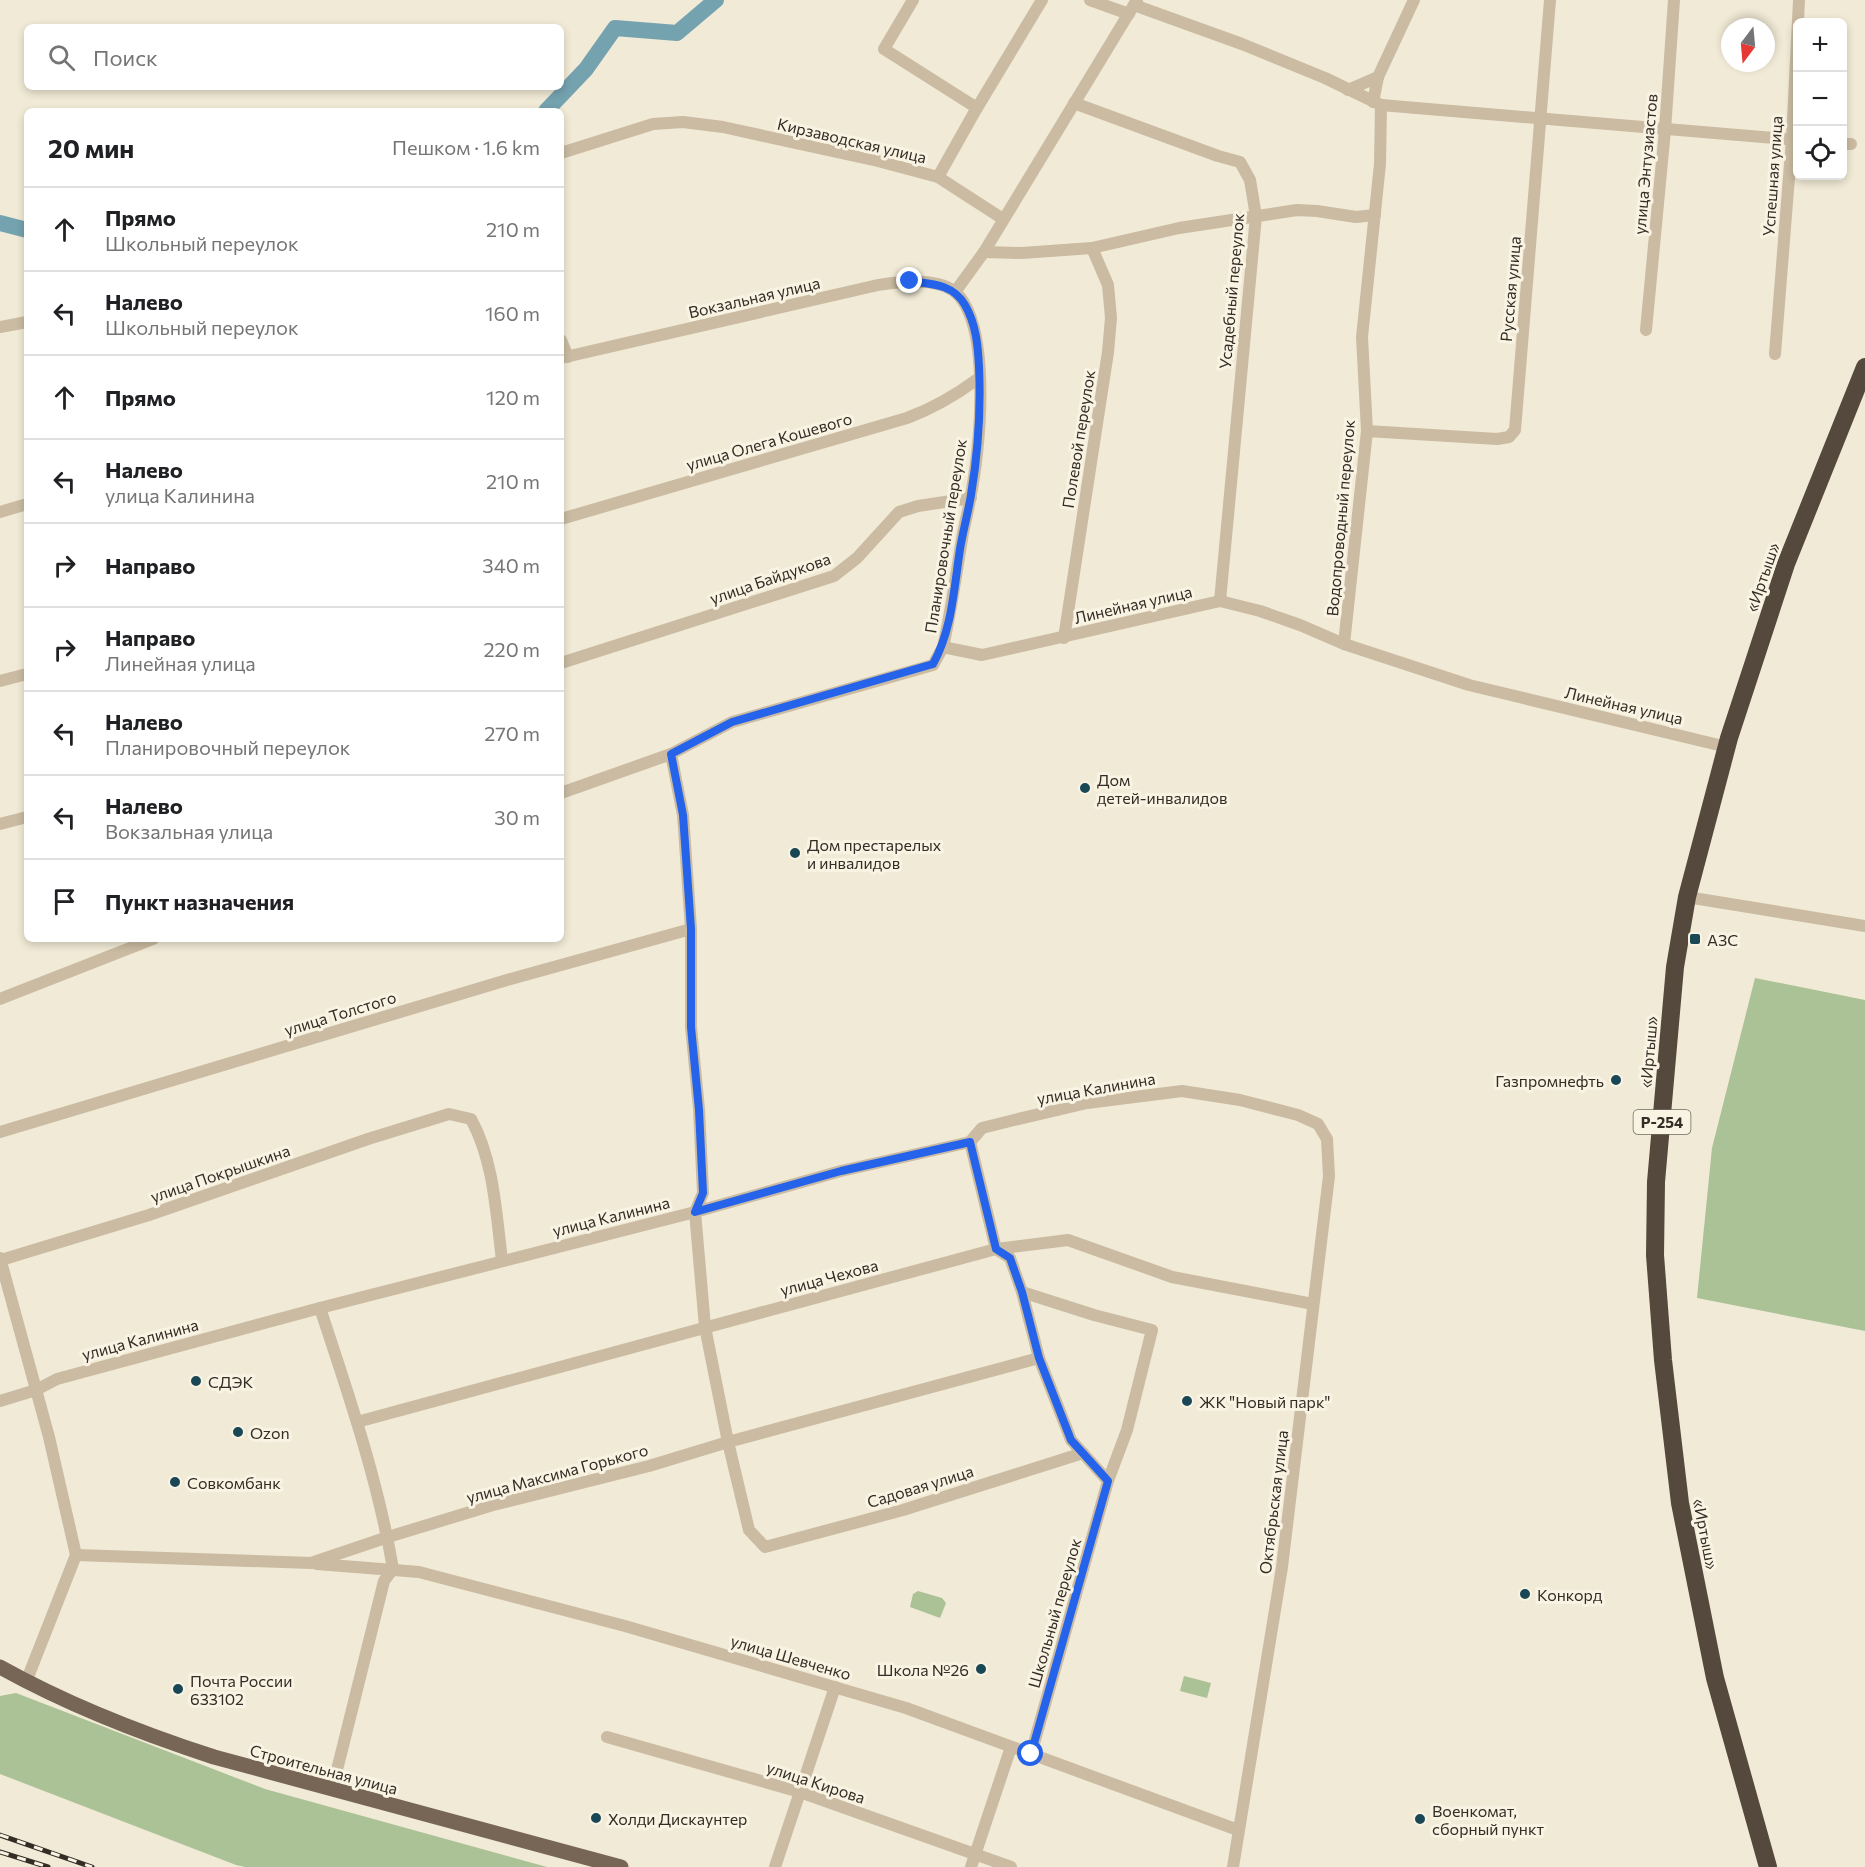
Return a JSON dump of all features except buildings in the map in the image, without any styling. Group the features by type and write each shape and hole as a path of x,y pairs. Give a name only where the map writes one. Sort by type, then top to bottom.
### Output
{"highway":[{"name":"«Иртыш»","path":"1768,1867 1715,1678 1680,1503 1663,1360 1655,1255 1656,1182 1676,967 1687,897 1727,747 1786,564 1865,367"}],"main road":[{"name":"Строительная улица","path":"0,1667 86,1710 176,1745 332,1790 621,1867"}],"street":[{"path":"913,0 884,49 977,108"},
{"path":"938,177 1042,0"},
{"path":"1090,0 1133,6 1242,44 1377,104 1665,130 1793,139"},
{"name":"Водопроводный переулок","path":"1344,645 1367,431 1362,337 1380,164 1378,76 1414,0"},
{"name":"Русская улица","path":"1367,431 1497,439 1509,437 1515,430 1550,0"},
{"name":"улица Энтузиастов","path":"1646,330 1665,130 1674,0"},
{"name":"Успешная улица","path":"1795,126 1799,0"},
{"path":"955,292 984,252 1133,6"},
{"path":"1348,90 1378,76"},
{"name":"Усадебный переулок","path":"1074,103 1240,162 1250,180 1256,216 1220,601"},
{"name":"Кирзаводская улица","path":"564,152 653,124 683,122 723,127 879,161 938,177 1003,219"},
{"name":"Успешная улица","path":"1775,354 1793,160"},
{"path":"984,252 1022,253 1092,248 1179,228 1297,210 1356,217 1375,215"},
{"name":"Полевой переулок","path":"1064,638 1108,352 1111,318 1108,285 1092,248"},
{"name":"Вокзальная улица","path":"565,358 878,285 910,281 944,285 955,292"},
{"name":"Планировочный переулок","path":"943,647 971,498 978,437 977,338 966,305 955,292"},
{"path":"0,327 24,323"},
{"name":"улица Олега Кошевого","path":"564,518 907,418 954,396 979,378"},
{"name":"улица Байдукова","path":"564,662 834,576 857,558 899,512 918,506 971,498"},
{"path":"0,512 24,505"},
{"name":"Линейная улица","path":"943,647 982,656 1220,601 1260,611 1300,625 1344,645 1469,685 1727,747"},
{"path":"564,792 671,754 732,722 933,664 943,647"},
{"path":"0,681 24,675"},
{"path":"671,754 683,815 691,929 691,1027 699,1110 703,1193 695,1212 705,1327 728,1442"},
{"path":"0,824 24,818"},
{"path":"1687,897 1865,926"},
{"name":"улица Толстого","path":"0,1132 507,980 691,929"},
{"path":"0,999 145,942"},
{"name":"улица Калинина","path":"0,1401 36,1390 57,1379 320,1308 695,1212 841,1171 970,1142 982,1128 1087,1103 1182,1091 1240,1100 1298,1115 1318,1124 1327,1139"},
{"name":"улица Покрышкина","path":"1,1259 149,1215 368,1139 449,1114 471,1119 479,1134 493,1184 502,1260"},
{"name":"Октябрьская улица","path":"1233,1867 1282,1567 1329,1176 1327,1139"},
{"path":"970,1142 996,1249 1010,1258 1022,1292 1039,1358 1071,1440 1108,1481"},
{"name":"улица Чехова","path":"357,1422 996,1249 1068,1240 1172,1277 1313,1304"},
{"path":"1,1259 49,1437 76,1555 26,1682"},
{"name":"Школьный переулок","path":"1022,1292 1094,1315 1152,1330 1126,1430 1108,1481 1031,1754"},
{"path":"320,1308 357,1422 388,1537 393,1569 384,1581 332,1790"},
{"name":"улица Максима Горького","path":"76,1555 311,1563 493,1505 649,1466 728,1442 1039,1358"},
{"name":"Садовая улица","path":"728,1442 749,1530 765,1547 903,1510 1083,1453"},
{"name":"улица Шевченко","path":"311,1563 420,1572 625,1626 906,1708 1238,1830"},
{"path":"775,1867 835,1687"},
{"name":"улица Кирова","path":"608,1737 800,1792 973,1861 1011,1867"},
{"path":"973,1861 1011,1747"}],"green space":[{"path":"1755,978 1865,1000 1865,1331 1697,1298 1712,1148"},
{"path":"918,1591 942,1598 946,1603 940,1618 910,1607 913,1594"},
{"path":"1184,1676 1211,1683 1207,1698 1180,1691"},
{"path":"16,1693 265,1789 547,1867 245,1867 236,1865 0,1774 0,1696"}],"waterway":[{"path":"549,108 586,69 615,28 677,33 716,0"},
{"path":"0,223 24,229"}],"railway":[{"path":"0,1835 92,1867"},
{"path":"0,1852 48,1867"}],"place":[{"name":"Дом детей-инвалидов","path":"1085,788"},
{"name":"Дом престарелых и инвалидов","path":"795,853"},
{"name":"АЗС","path":"1695,939"},
{"name":"Газпромнефть","path":"1616,1080"},
{"name":"СДЭК","path":"196,1381"},
{"name":"ЖК \"Новый парк\"","path":"1187,1401"},
{"name":"Ozon","path":"238,1432"},
{"name":"Совкомбанк","path":"175,1482"},
{"name":"Конкорд","path":"1525,1594"},
{"name":"Школа №26","path":"981,1669"},
{"name":"Почта России 633102","path":"178,1689"},
{"name":"Холди Дискаунтер","path":"596,1818"},
{"name":"Военкомат, сборный пункт","path":"1420,1819"}],"route":[{"path":"910,281 944,285 955,292 966,305 977,338 980,394 978,437 971,498 943,647 933,664 913,672 732,722 671,754 683,815 691,929 691,1027 699,1110 703,1193 695,1212 841,1171 970,1142 996,1249 1010,1258 1022,1292 1039,1358 1071,1440 1108,1481 1031,1754"}]}
